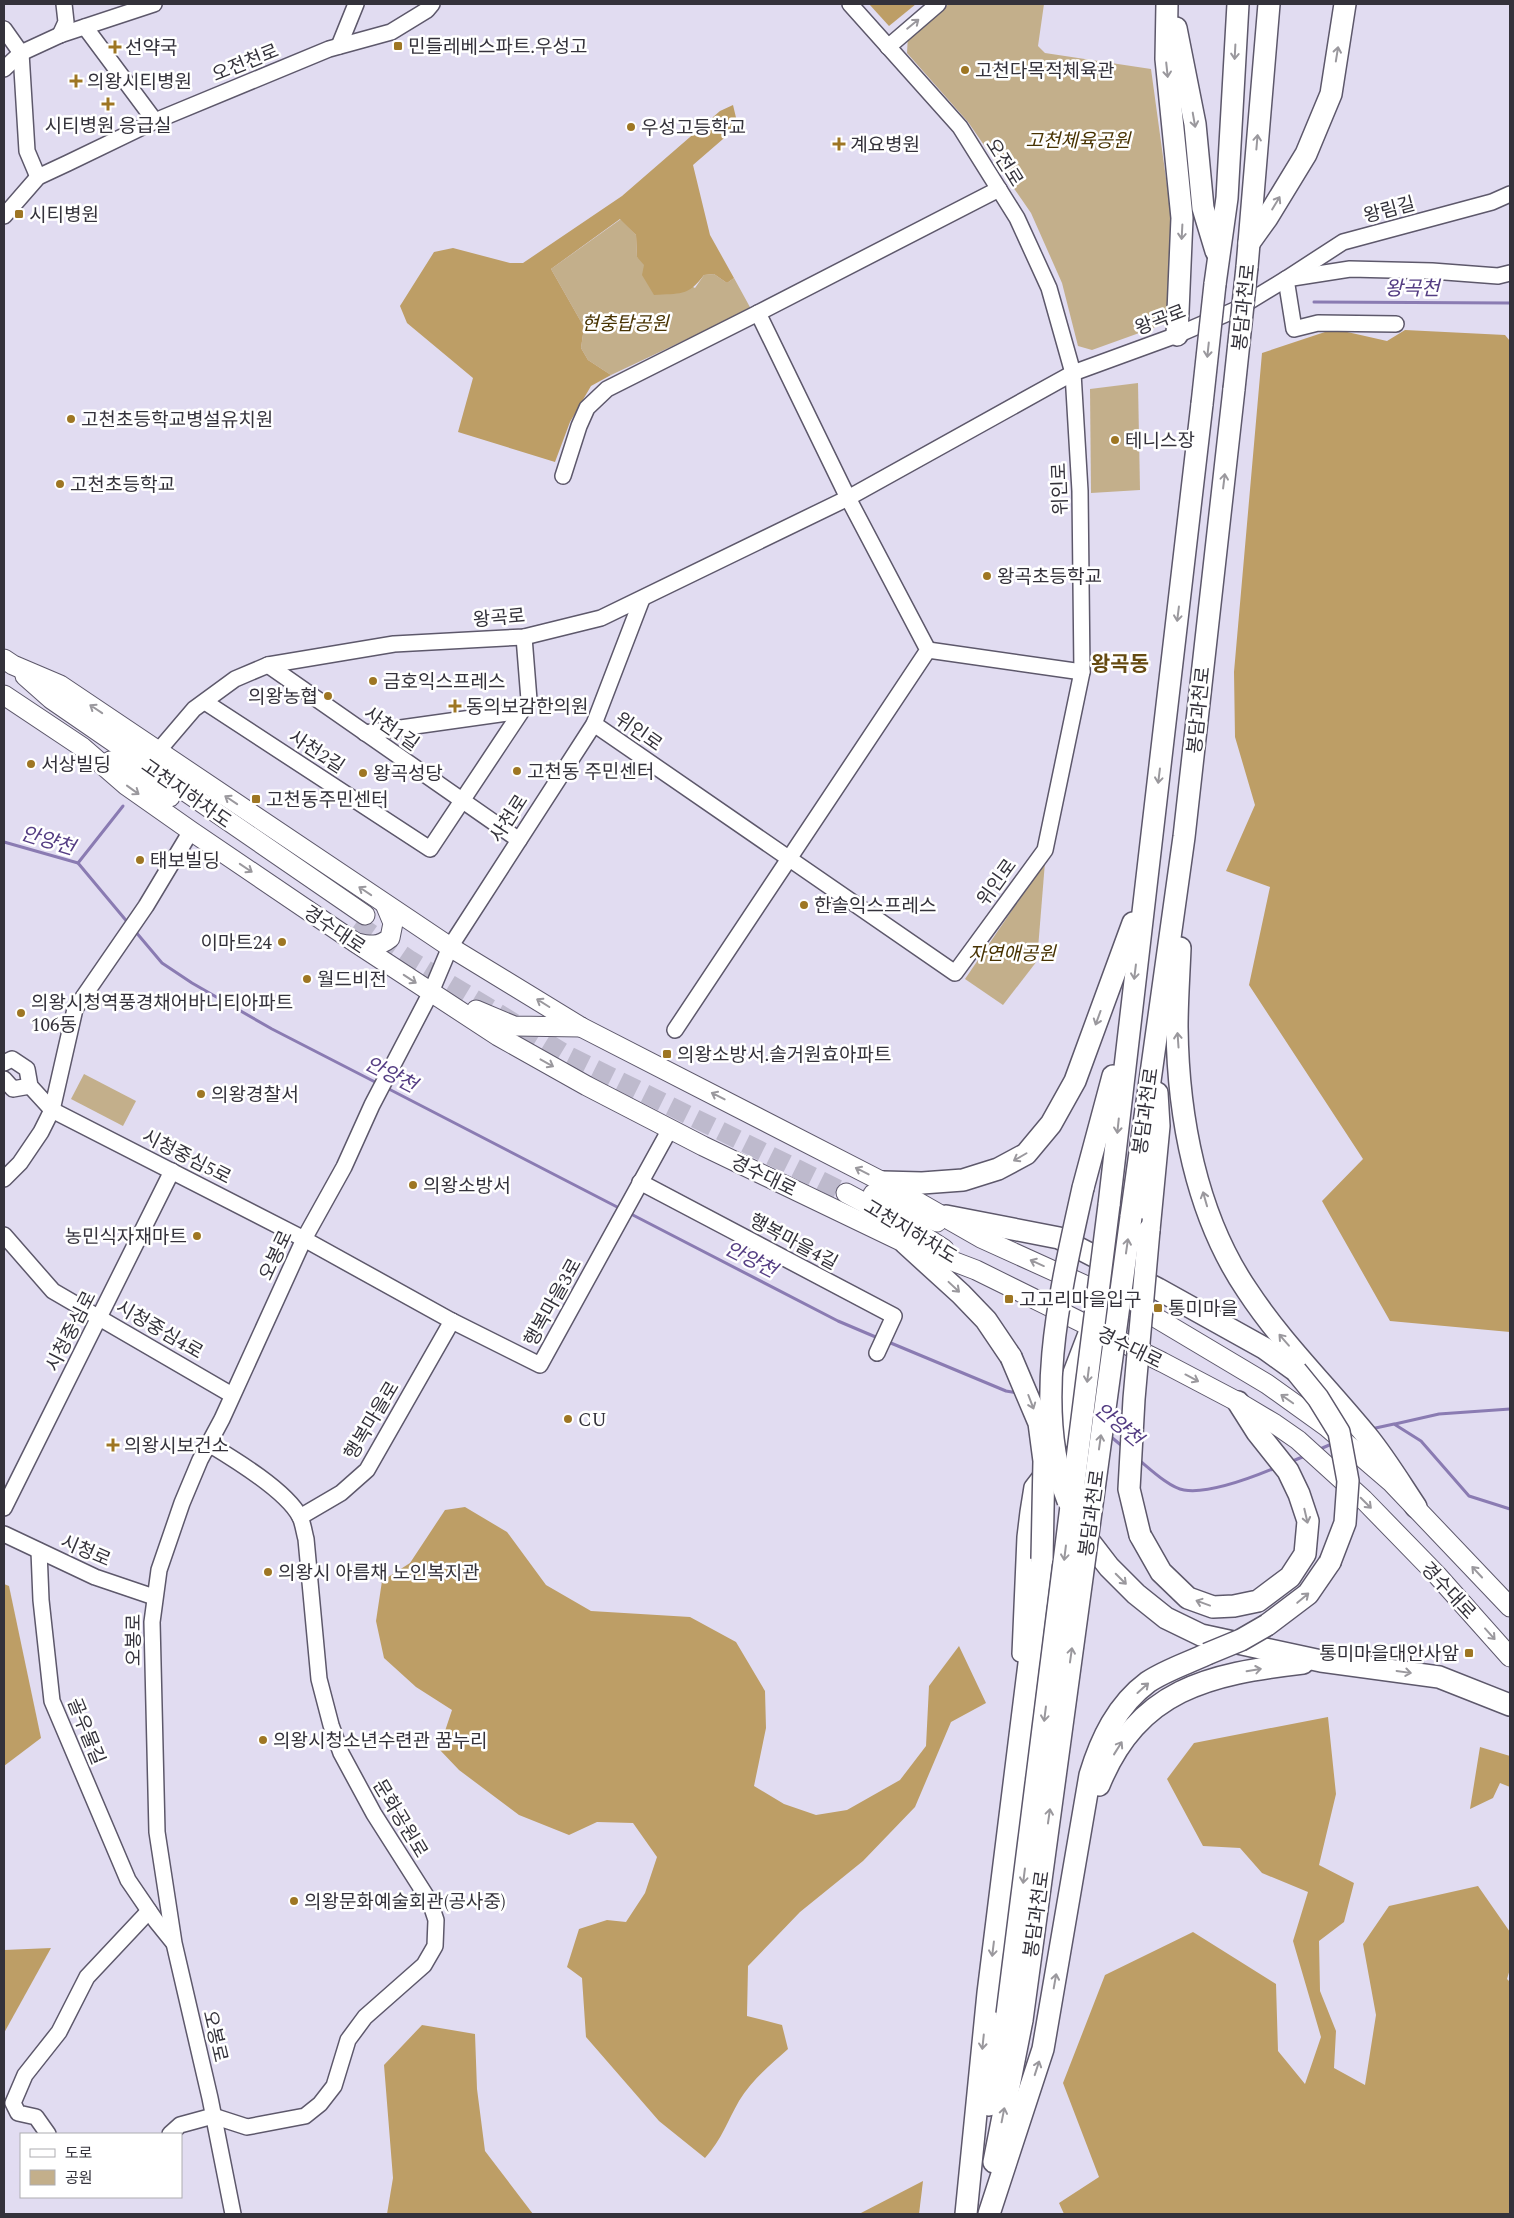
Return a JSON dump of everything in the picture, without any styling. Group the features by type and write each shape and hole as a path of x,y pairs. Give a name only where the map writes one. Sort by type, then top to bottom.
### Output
{"highway":[{"path":"1169,4 1195,124 1203,208 1218,262"},
{"path":"1169,4 1166,59 1182,218 1177,335"},
{"name":"봉담과천로","path":"967,2214 1014,2017 1186,532 1227,198 1238,4"},
{"name":"봉담과천로","path":"984,2214 1131,1217 1153,1048 1184,837 1247,267 1269,4"},
{"path":"1249,243 1267,218 1306,154 1331,94 1345,4"},
{"path":"1184,837 1177,1027 1182,1108 1195,1167 1207,1208 1223,1248 1246,1289 1275,1329 1369,1438 1416,1507"},
{"path":"883,1182 922,1183 963,1180 998,1169 1026,1154 1051,1124 1075,1081 1146,890"},
{"path":"1131,1008 1083,1188 1061,1288 1050,1383 1054,1441 1062,1487 1079,1528 1108,1567 1136,1594 1166,1618 1201,1635 1321,1661 1439,1677 1510,1704"},
{"path":"1153,1048 1159,1126 1134,1399 1129,1489 1140,1535 1160,1572 1188,1598 1213,1607 1234,1606 1258,1601 1290,1577 1305,1554 1308,1521 1299,1494 1288,1471 1256,1432 1238,1402"},
{"path":"946,1216 1058,1238 1158,1289 1256,1343 1296,1372 1318,1398 1340,1432 1348,1482 1345,1523 1330,1562 1308,1594 1267,1625 1241,1640 1174,1668 1148,1682 1125,1704 1110,1724 1099,1747 1090,1775 1043,2049 989,2214"},
{"path":"905,1243 961,1294 986,1320 1011,1357 1039,1423 1044,1461 1042,1559 988,1993 967,2214"},
{"path":"1083,1824 1107,1765 1127,1734 1148,1713 1170,1697 1197,1684 1226,1674 1321,1661"}],"main road":[{"name":"경수대로","path":"9,662 60,685 450,947 486,967 581,1027 883,1182 946,1216 980,1238 1153,1316 1267,1384 1327,1427 1416,1507 1510,1607"},
{"name":"고천지하차도","path":"9,662 51,699 360,919 142,778 82,747"},
{"name":"경수대로","path":"4,695 82,747 127,786 356,943 478,1022 587,1086 670,1129 905,1243 976,1270 1238,1402 1298,1440 1363,1499 1423,1561 1510,1657"},
{"path":"356,943 370,946 383,944 390,938 393,923 385,904"},
{"path":"478,1022 471,1014 475,1010 514,1026 581,1027"},
{"name":"고천지하차도","path":"976,1270 846,1187 980,1238"}],"street":[{"path":"60,35 66,22 64,4"},
{"path":"4,69 21,52 60,35 154,4"},
{"path":"339,46 356,4"},
{"name":"오전천로","path":"4,216 38,178 155,121 339,46 391,32 427,10 432,4"},
{"name":"오전로","path":"850,4 960,127 1017,218 1049,288 1073,373"},
{"path":"888,47 938,4"},
{"path":"86,27 155,121"},
{"path":"4,29 21,52 27,151 38,178"},
{"path":"563,476 579,426 587,408 606,389 999,190"},
{"name":"왕림길","path":"1286,279 1344,242 1492,202 1510,194"},
{"name":"왕곡로","path":"159,750 194,709 235,679 268,665 394,644 524,637 601,618 848,498 1073,373 1177,335 1234,310 1286,279 1350,270 1432,271 1498,276 1510,273"},
{"path":"1286,279 1294,329 1318,323 1396,324"},
{"path":"758,313 848,498 928,650"},
{"name":"위인로","path":"594,724 955,973 1044,850 1082,672 1080,491 1073,373"},
{"name":"사천로","path":"450,947 594,724 642,599"},
{"name":"사천2길","path":"204,702 430,849 529,700 524,637"},
{"path":"928,650 1082,672"},
{"path":"675,1030 928,650"},
{"name":"사천1길","path":"268,665 518,840"},
{"path":"365,733 521,711"},
{"path":"4,1179 20,1163 41,1132 52,1110 75,1009 146,906 192,831"},
{"path":"431,992 450,947"},
{"name":"오봉로","path":"233,2214 174,1943 158,1832 152,1622 154,1597 160,1570 182,1503 209,1444 304,1239 344,1167 372,1105 431,992"},
{"path":"4,1063 12,1059 27,1069 30,1086 52,1110"},
{"path":"4,1079 13,1089 30,1086"},
{"name":"시청중심5로","path":"52,1110 304,1239"},
{"name":"행복마을3로","path":"304,1239 452,1320 540,1365 670,1129"},
{"name":"시청중심로","path":"4,1508 172,1171"},
{"name":"행복마을4길","path":"640,1182 894,1316 876,1353"},
{"name":"시청중심4로","path":"4,1235 53,1290 232,1395"},
{"name":"행복마을로","path":"300,1517 341,1493 367,1470 452,1320"},
{"path":"995,1909 998,1857 1022,1639 1024,1537 1032,1487 1049,1465 1062,1439 1070,1375 1088,1326"},
{"name":"문화공원로","path":"209,1444 262,1479 288,1500 300,1517 306,1539 319,1680 331,1725 341,1753 374,1814 430,1902 436,1920 435,1946 424,1965 365,2017 348,2040 334,2086 320,2104 305,2116 247,2127 213,2116"},
{"name":"시청로","path":"4,1534 95,1577 154,1597"},
{"name":"골우물길","path":"39,1551 41,1600 52,1701 128,1880 149,1912 174,1943"},
{"path":"47,2133 36,2117 18,2113 13,2103 26,2075 60,2032 87,1977 149,1912"},
{"path":"171,2133 180,2125 213,2116"}],"green space":[{"name":"고천체육공원","path":"949,4 1044,4 1038,46 1045,53 1151,69 1171,215 1167,323 1092,350 1078,346 1062,283 1031,213 968,122 907,53 908,34"},
{"name":"현충탑공원","path":"621,219 636,235 637,257 695,288 704,275 714,274 727,283 734,278 751,309 611,375 588,360 581,348 584,327 551,269"},
{"name":"테니스장","path":"1138,383 1140,490 1091,493 1090,389"},
{"name":"자연애공원","path":"1045,862 1037,961 1003,1005 965,979"},
{"path":"84,1074 136,1101 123,1126 71,1099"}],"shaded area":[{"path":"869,4 916,4 889,26"},
{"path":"733,105 738,126 693,165 710,235 734,278 727,283 714,274 704,275 688,290 677,294 654,295 642,275 644,265 637,257 636,235 620,219 551,269 584,327 581,348 588,360 611,375 591,386 570,422 555,462 458,432 473,378 407,323 400,306 434,252 453,248 510,263 523,263 622,196 720,111"},
{"path":"1334,329 1387,341 1405,330 1505,335 1510,341 1510,1332 1390,1321 1322,1201 1363,1159 1249,985 1270,887 1226,871 1255,805 1235,737 1234,672 1262,353"},
{"path":"465,1507 507,1532 546,1585 591,1611 690,1617 736,1642 765,1691 766,1728 754,1786 784,1804 816,1815 847,1810 900,1780 926,1746 929,1686 959,1646 986,1703 951,1722 915,1807 863,1861 800,1912 748,1966 747,2016 782,2025 788,2049 749,2087 739,2101 720,2137 705,2158 659,2121 586,2037 582,1978 567,1967 579,1929 607,1920 626,1922 645,1893 657,1857 633,1823 597,1822 569,1835 519,1815 459,1770 439,1749 452,1710 416,1687 384,1658 376,1621 382,1581 410,1563 445,1510"},
{"path":"4,1584 9,1586 41,1738 4,1766"},
{"path":"1328,1717 1336,1794 1319,1865 1354,1883 1344,1922 1319,1941 1320,1991 1336,2031 1334,2068 1365,2085 1376,2015 1363,1944 1389,1906 1478,1886 1510,1932 1510,1969 1507,1979 1510,1982 1510,2214 1064,2214 1059,2203 1099,2177 1063,2083 1105,1975 1193,1932 1276,1984 1278,2051 1305,2084 1321,2037 1293,1941 1308,1892 1262,1873 1240,1848 1203,1846 1167,1779 1194,1743"},
{"path":"1480,1747 1510,1756 1510,1787 1500,1783 1493,1798 1470,1809"},
{"path":"51,1948 4,2033 4,1950"},
{"path":"422,2025 475,2034 477,2089 485,2151 533,2214 387,2214 393,2178 384,2065"},
{"path":"923,2181 919,2214 859,2214"}],"waterway":[{"name":"왕곡천","path":"1314,302 1510,303"},
{"name":"왕곡천","path":"78,863 123,806"},
{"name":"왕곡천","path":"4,842 78,863 129,924"},
{"name":"안양천","path":"135,931 162,963 192,983 272,1029 377,1083"},
{"name":"안양천","path":"385,1087 621,1209"},
{"name":"안양천","path":"629,1213 838,1321 878,1338"},
{"name":"안양천","path":"886,1341 1006,1391 1018,1393"},
{"path":"1395,1424 1439,1414 1510,1409"},
{"name":"안양천","path":"1371,1429 1394,1424 1421,1441 1469,1496 1510,1509"},
{"name":"안양천","path":"1110,1436 1122,1446"},
{"name":"안양천","path":"1320,1449 1334,1443"},
{"name":"안양천","path":"1290,1462 1305,1456"},
{"name":"안양천","path":"1139,1460 1160,1478 1178,1489 1194,1491 1230,1484 1275,1468"}],"tunnel":[{"path":"356,923 410,960 569,1056 846,1193"}],"place":[{"name":"민들레베스파트.우성고","path":"398,46"},
{"name":"선약국","path":"115,47"},
{"name":"고천다목적체육관","path":"965,70"},
{"name":"의왕시티병원","path":"76,81"},
{"name":"시티병원 응급실","path":"108,104"},
{"name":"우성고등학교","path":"631,127"},
{"name":"계요병원","path":"839,144"},
{"name":"시티병원","path":"19,214"},
{"name":"고천초등학교병설유치원","path":"71,419"},
{"name":"테니스장","path":"1115,440"},
{"name":"고천초등학교","path":"60,484"},
{"name":"왕곡초등학교","path":"987,576"},
{"name":"금호익스프레스","path":"373,681"},
{"name":"의왕농협","path":"328,696"},
{"name":"동의보감한의원","path":"455,706"},
{"name":"서상빌딩","path":"31,764"},
{"name":"고천동 주민센터","path":"517,771"},
{"name":"왕곡성당","path":"363,773"},
{"name":"고천동주민센터","path":"256,799"},
{"name":"태보빌딩","path":"140,860"},
{"name":"한솔익스프레스","path":"804,905"},
{"name":"이마트24","path":"282,942"},
{"name":"월드비전","path":"307,979"},
{"name":"의왕시청역풍경채어바니티아파트 106동","path":"21,1013"},
{"name":"의왕소방서.솔거원효아파트","path":"667,1054"},
{"name":"의왕경찰서","path":"201,1094"},
{"name":"의왕소방서","path":"413,1185"},
{"name":"농민식자재마트","path":"197,1236"},
{"name":"고고리마을입구","path":"1009,1299"},
{"name":"통미마을","path":"1158,1308"},
{"name":"CU","path":"568,1419"},
{"name":"의왕시보건소","path":"113,1445"},
{"name":"의왕시 아름채 노인복지관","path":"268,1572"},
{"name":"통미마을대안사앞","path":"1469,1653"},
{"name":"의왕시청소년수련관 꿈누리","path":"263,1740"},
{"name":"의왕문화예술회관(공사중)","path":"294,1901"}],"district":[{"name":"왕곡동","path":"1120,664"}]}
